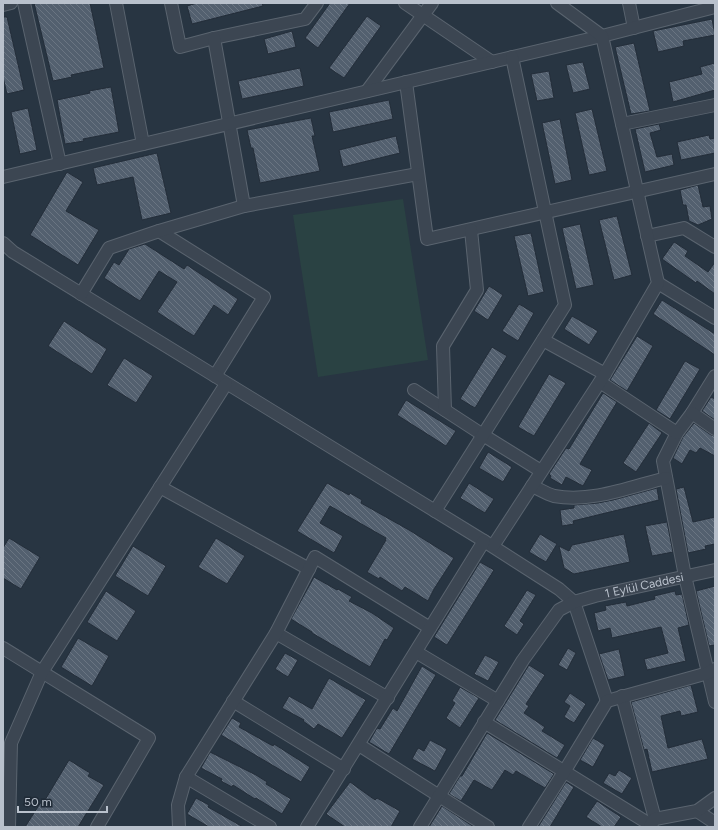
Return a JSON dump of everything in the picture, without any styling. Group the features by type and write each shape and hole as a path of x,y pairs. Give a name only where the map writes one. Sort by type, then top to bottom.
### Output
{"street":[{"path":"3,5 11,3"},
{"path":"24,3 60,164"},
{"path":"116,3 143,144"},
{"path":"171,3 180,47 214,38 305,19 317,3"},
{"path":"405,3 492,62"},
{"path":"367,91 432,3"},
{"path":"307,827 430,628 488,544 532,486 603,378 658,283 602,36 556,3"},
{"path":"629,3 634,28"},
{"path":"3,177 602,36 715,7"},
{"path":"214,38 244,206"},
{"path":"435,510 565,305 512,57"},
{"path":"406,82 427,239 715,174"},
{"path":"622,124 715,105"},
{"path":"81,294 109,248 159,231 244,206 418,174"},
{"path":"647,236 684,228 715,247"},
{"path":"445,410 443,346 477,290 471,230"},
{"path":"159,231 264,297 215,376"},
{"path":"3,243 13,252 226,384 435,510 559,588 574,602 607,701"},
{"path":"658,283 715,318"},
{"path":"543,340 603,378 677,433"},
{"path":"715,376 692,413 677,433 663,461 685,576 712,671 715,702"},
{"path":"9,827 11,743 9,736 42,672 226,384"},
{"path":"414,390 542,471"},
{"path":"692,413 715,429"},
{"path":"532,486 553,496 576,498 597,496 666,478"},
{"path":"160,487 309,570"},
{"path":"179,827 178,805 186,778 276,633 315,557 430,628"},
{"name":"1 Eylül Caddesi","path":"420,827 523,660 559,610 574,602 715,570"},
{"path":"276,633 388,698"},
{"path":"3,648 149,738 97,827"},
{"path":"416,652 498,701"},
{"path":"529,827 607,701 712,671"},
{"path":"622,696 652,824"},
{"path":"233,701 344,769"},
{"path":"484,722 564,772 652,824 697,811 715,798"},
{"path":"359,745 488,827"},
{"path":"186,778 270,827"},
{"path":"697,811 715,822"}],"green space":[{"path":"403,199 428,360 318,377 293,215"}],"building":[{"path":"34,3 90,3 104,68 71,75 72,77 53,81"},
{"path":"197,3 262,3 263,6 192,24 187,6"},
{"path":"330,3 350,3 318,48 305,38"},
{"path":"367,16 381,26 344,78 329,68"},
{"path":"3,17 7,17 24,90 7,94 3,77"},
{"path":"712,19 715,35 683,41 684,46 658,52 653,31"},
{"path":"292,31 296,47 268,54 264,39"},
{"path":"634,43 650,111 631,114 615,47"},
{"path":"583,62 590,89 573,93 566,65"},
{"path":"715,63 715,90 673,102 669,82 702,74 700,67"},
{"path":"300,68 304,86 242,99 238,81"},
{"path":"549,71 554,98 537,101 531,74"},
{"path":"111,87 119,132 65,144 57,100 90,93 89,91"},
{"path":"389,100 393,119 333,132 329,112"},
{"path":"28,108 37,150 20,154 11,112"},
{"path":"592,109 607,171 589,175 575,113"},
{"path":"311,118 315,136 312,136 320,171 260,183 253,148 251,148 247,130"},
{"path":"560,119 572,180 555,184 542,123"},
{"path":"659,124 661,130 650,133 657,157 672,154 674,165 645,172 635,129"},
{"path":"709,135 710,139 715,138 715,153 681,160 677,142"},
{"path":"396,136 400,153 343,167 339,150"},
{"path":"157,153 171,213 142,220 133,177 97,185 93,168"},
{"path":"67,172 83,182 66,211 99,230 78,265 30,235"},
{"path":"698,185 703,207 710,206 712,219 698,225 689,221 686,205 683,205 680,190"},
{"path":"617,216 632,275 614,280 599,220"},
{"path":"580,224 594,285 576,289 562,228"},
{"path":"531,233 544,292 528,296 514,236"},
{"path":"674,242 688,251 685,256 708,272 715,262 715,294 697,281 696,283 662,259"},
{"path":"145,244 184,269 187,265 238,299 228,315 214,305 194,336 157,312 177,282 159,271 140,301 104,278 114,262 119,265 129,249"},
{"path":"489,286 503,295 488,320 474,311"},
{"path":"662,300 715,334 715,355 653,314"},
{"path":"519,304 534,313 518,341 502,331"},
{"path":"572,316 598,331 589,345 564,329"},
{"path":"64,321 107,349 92,374 48,346"},
{"path":"637,336 653,346 627,391 610,380"},
{"path":"492,347 507,356 475,408 460,399"},
{"path":"124,358 153,376 136,403 107,385"},
{"path":"685,361 700,369 670,419 656,410"},
{"path":"549,374 566,383 534,436 518,427"},
{"path":"603,393 617,402 580,464 592,470 583,486 566,477 562,485 550,478 551,476 549,474 566,448 569,449"},
{"path":"711,397 715,399 715,420 702,411"},
{"path":"406,400 456,431 446,446 397,415"},
{"path":"649,423 662,433 636,472 623,463"},
{"path":"694,423 711,435 715,436 715,456 700,448 696,453 690,450 682,464 673,458 683,437"},
{"path":"488,452 512,467 503,482 479,468"},
{"path":"327,483 362,500 361,503 454,558 428,601 405,587 402,591 380,577 379,579 367,572 386,538 330,506 320,523 343,536 334,553 297,531"},
{"path":"469,483 494,499 485,513 460,498"},
{"path":"684,487 693,522 715,517 715,544 705,546 706,549 688,553 676,489"},
{"path":"657,488 659,500 573,521 574,524 562,526 560,510 574,508 574,505 613,500"},
{"path":"667,522 673,552 652,556 645,526"},
{"path":"540,534 557,544 546,562 529,552"},
{"path":"624,534 630,562 574,574 564,568 559,546 569,551 572,545"},
{"path":"9,538 40,557 21,589 3,578 3,548"},
{"path":"216,538 245,556 227,584 198,567"},
{"path":"133,546 166,566 148,596 115,576"},
{"path":"480,562 494,570 447,645 434,637"},
{"path":"314,577 352,597 349,601 372,613 394,628 387,640 385,639 370,667 291,619"},
{"path":"715,586 715,645 709,646 696,591"},
{"path":"527,590 536,595 520,621 524,624 517,635 504,626"},
{"path":"106,591 136,611 117,641 87,622"},
{"path":"675,591 676,595 682,594 689,625 678,628 686,661 647,670 644,659 668,653 661,627 612,638 610,628 598,631 594,613 606,610 605,606 626,602 627,606 655,599 654,596"},
{"path":"78,638 109,656 92,686 61,667"},
{"path":"568,648 576,653 567,670 558,665"},
{"path":"619,649 625,676 608,680 599,654"},
{"path":"285,653 298,660 288,677 275,669"},
{"path":"485,655 499,662 488,681 474,674"},
{"path":"529,665 545,675 526,704 529,706 524,713 545,727 542,731 565,745 557,758 495,720"},
{"path":"422,666 436,675 389,754 369,742 377,728 380,729 393,708 397,711"},
{"path":"329,678 366,700 342,738 318,724 314,729 303,721 304,720 282,708 289,696 312,709"},
{"path":"691,685 698,712 681,716 680,711 661,716 668,748 702,739 708,759 652,772 647,749 644,750 631,702"},
{"path":"460,687 479,698 460,728 446,718 455,703 452,701"},
{"path":"570,693 586,704 574,723 564,717 570,706 564,702"},
{"path":"232,718 241,723 239,727 273,746 274,744 310,767 301,782 221,735"},
{"path":"487,733 554,774 545,788 516,771 513,775 505,770 492,790 474,780 461,801 449,794 460,776 462,776"},
{"path":"593,738 605,745 593,767 580,760"},
{"path":"430,740 447,749 435,771 412,759 418,748 424,751"},
{"path":"210,752 256,775 267,782 266,784 291,799 282,814 233,785 232,787 221,781 222,779 201,768"},
{"path":"69,760 90,773 88,776 104,785 78,827 25,827 43,799 45,800"},
{"path":"619,770 632,778 622,794 603,783 609,773 615,776"},
{"path":"350,782 375,800 377,798 400,811 391,827 345,827 326,814"},
{"path":"566,782 574,787 550,827 538,827"},
{"path":"196,798 209,805 208,807 243,827 209,827 187,814"},
{"path":"597,801 621,817 614,827 602,827 586,817"},
{"path":"442,806 474,827 429,827"}]}
